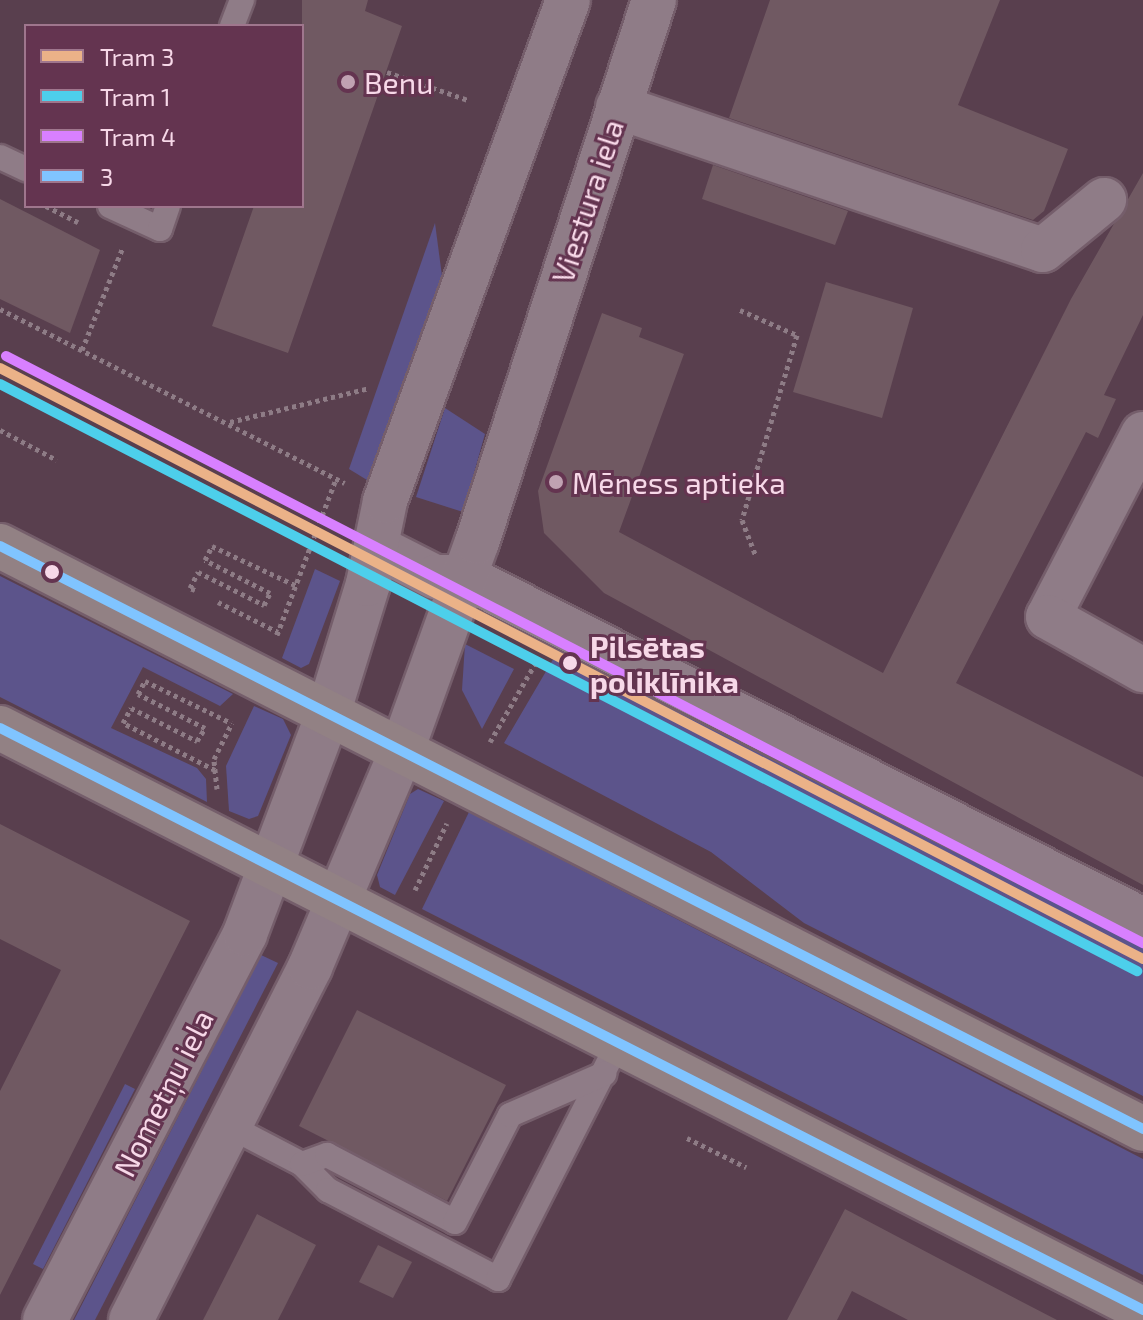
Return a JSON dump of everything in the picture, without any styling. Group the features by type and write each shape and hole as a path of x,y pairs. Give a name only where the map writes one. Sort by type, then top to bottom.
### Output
{"main road":[{"path":"0,546 1143,1129"},
{"path":"0,728 340,899 611,1058 1143,1310"}],"street":[{"path":"273,863 328,714 378,548 385,501 568,0"},
{"name":"Viestura iela","path":"340,899 402,750 465,577 654,0"},
{"path":"618,107 1043,250 1104,200"},
{"path":"1143,434 1048,617 1143,670"},
{"path":"378,548 435,577 465,577 1143,920"},
{"name":"Nometņu iela","path":"45,1320 245,934 273,863"},
{"path":"131,1320 340,899"}],"lane":[{"path":"233,24 242,0"},
{"path":"0,157 24,168"},
{"path":"114,208 160,229 167,208"},
{"path":"302,1164 327,1155 455,1222 510,1115 611,1058"},
{"path":"229,1126 302,1164 328,1190 498,1279 611,1058"}],"path":[{"path":"387,72 468,100"},
{"path":"50,208 85,225"},
{"path":"82,350 124,245 111,238"},
{"path":"0,309 230,422 336,479 297,586 280,629 190,588 198,572 264,605 270,593 205,560 212,546 297,586"},
{"path":"740,310 797,335 742,520 756,556"},
{"path":"230,422 369,388"},
{"path":"0,430 57,460"},
{"path":"215,770 123,723 131,708 197,741 205,728 138,694 145,681 231,723"},
{"path":"490,742 521,682"},
{"path":"214,759 228,730"},
{"path":"414,890 450,817"},
{"path":"687,1138 746,1167"}],"shaded area":[{"path":"435,223 442,276 367,480 349,469"},
{"path":"445,408 485,434 463,512 416,497"},
{"path":"315,569 340,581 309,664 301,668 282,658"},
{"path":"0,576 233,694 220,706 143,667 111,728 197,768 206,779 207,802 0,697"},
{"path":"465,644 514,669 482,729 462,690"},
{"path":"562,644 1143,944 1143,1096 804,923 711,852 504,743"},
{"path":"254,706 283,719 291,735 258,816 249,819 229,811 226,766"},
{"path":"418,789 444,801 395,895 380,887 377,875 410,794"},
{"path":"469,812 1143,1159 1143,1275 422,909"},
{"path":"261,955 278,963 95,1320 74,1320"},
{"path":"125,1084 135,1089 43,1269 33,1264"}],"building":[{"path":"302,0 368,0 365,11 402,26 288,353 212,326 253,208 304,208"},
{"path":"770,0 1000,0 958,105 1068,149 1044,211 1033,220 729,118"},
{"path":"713,165 848,211 835,245 702,199"},
{"path":"1143,173 1143,315 1104,395 1116,399 1098,438 1086,432 956,683 1143,777 1143,885 604,593 544,533 538,491 602,313 642,328 639,337 684,354 619,532 883,673 1071,299"},
{"path":"0,199 100,250 70,333 0,299"},
{"path":"826,282 913,308 882,418 793,392"},
{"path":"0,824 190,921 0,1295 0,1091 61,970 0,939"},
{"path":"357,1010 506,1085 447,1201 299,1126"},
{"path":"845,1209 1057,1320 908,1320 852,1291 837,1320 787,1320"},
{"path":"257,1214 316,1245 278,1320 203,1320"},
{"path":"378,1245 412,1262 393,1298 359,1282"}],"tram line":[{"name":"4","path":"6,356 1143,943"},
{"name":"3","path":"0,368 1143,959"},
{"name":"1","path":"0,384 1137,971"}],"transit line":[{"name":"3","path":"0,546 1143,1129"},
{"name":"3","path":"0,728 1143,1310"}],"place":[{"name":"Benu","path":"348,82"},
{"name":"Mēness aptieka","path":"556,482"},
{"name":"Pilsētas poliklīnika","path":"570,663"}]}
